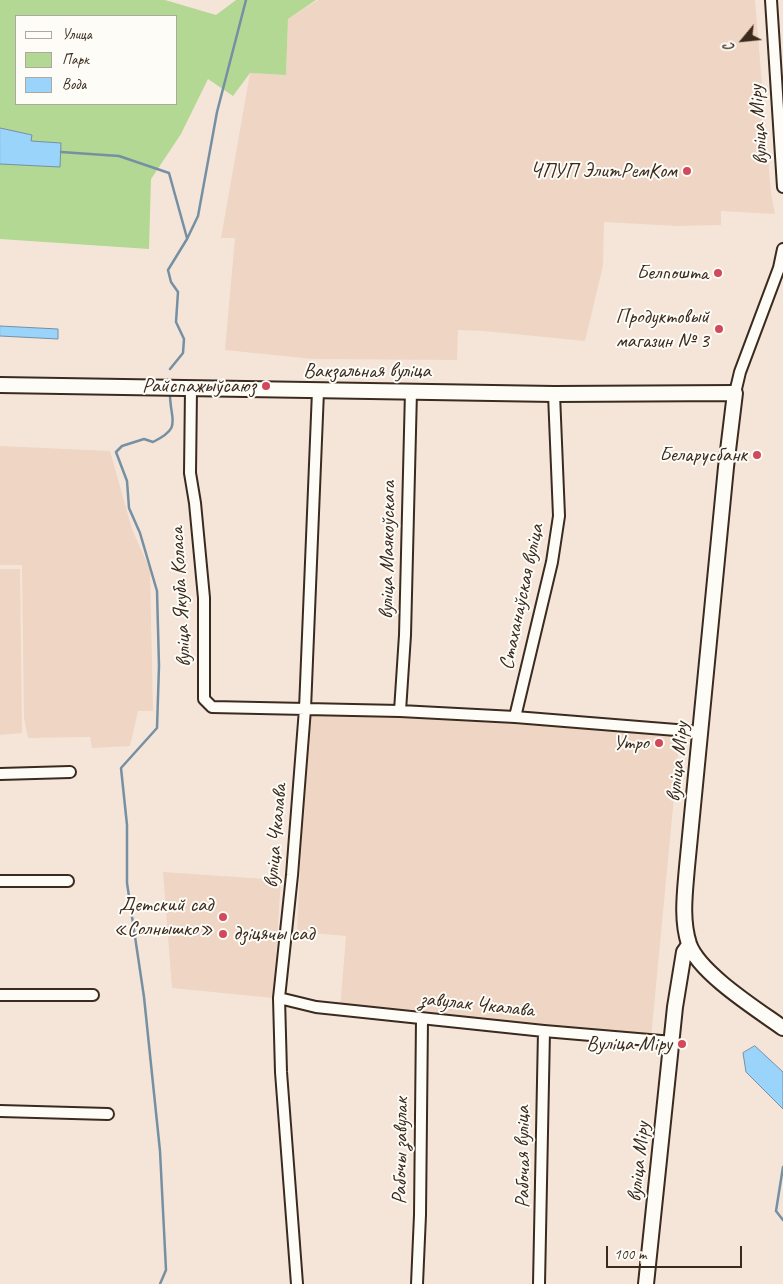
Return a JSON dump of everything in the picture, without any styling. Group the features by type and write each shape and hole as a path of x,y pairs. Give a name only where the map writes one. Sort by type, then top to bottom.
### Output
{"street":[{"name":"вуліца Міру","path":"771,0 783,187"},
{"name":"вуліца Міру","path":"646,1284 673,1042 675,1007 684,952 690,945 684,914 687,867 734,393 777,274 783,249"},
{"name":"Вакзальная вуліца","path":"0,385 554,394 734,393"},
{"name":"вуліца Якуба Коласа","path":"191,388 190,473 195,504 204,598 204,699 212,707 305,709"},
{"name":"вуліца Чкалава","path":"297,1284 281,1072 279,998 292,875 305,709 318,391"},
{"name":"вуліца Маякоўскага","path":"400,711 405,635 411,391"},
{"name":"Стаханаўская вуліца","path":"515,717 552,562 559,516 554,394"},
{"path":"305,709 400,711 515,717 701,732"},
{"path":"0,774 70,772"},
{"path":"0,881 68,881"},
{"path":"690,945 699,960 713,975 730,990 783,1028"},
{"path":"0,995 93,995"},
{"name":"завулак Чкалава","path":"279,998 316,1007 422,1019 673,1042"},
{"name":"Рабочы завулак","path":"417,1284 420,1214 422,1019"},
{"name":"Рабочая вуліца","path":"539,1284 544,1031"},
{"path":"0,1112 108,1114"}],"shaded area":[{"path":"318,0 755,0 771,193 775,214 721,211 721,225 678,226 604,222 603,266 585,341 458,330 457,360 312,359 225,350 235,238 221,238 250,73 286,75 288,19"},
{"path":"0,446 110,451 132,529 150,570 153,711 138,711 130,746 92,748 90,737 28,738 24,718 22,565 0,565"},
{"path":"0,569 20,569 22,733 0,735"},
{"path":"307,712 680,734 651,1038 340,1009 346,936 297,932"},
{"name":"дзіцячы сад","path":"163,872 281,880 273,998 172,988"}],"green space":[{"path":"0,0 165,0 216,15 236,0 316,0 288,19 286,75 250,73 233,96 208,79 181,134 151,179 149,249 0,239"}],"water":[{"path":"0,128 32,135 31,141 61,143 60,167 0,164"},
{"path":"0,326 58,329 58,339 0,336"},
{"path":"755,1046 783,1072 783,1109 746,1072 743,1053"}],"waterway":[{"path":"170,369 183,353 184,339 176,322 178,292 171,282 168,270 187,239 198,216 217,112 246,0"},
{"path":"61,152 119,156 169,173 187,238"},
{"path":"160,1284 166,1270 160,1151 144,997 127,883 127,825 121,768 157,728 159,666 157,591 140,533 129,508 127,481 116,452 122,446 144,439 153,442 168,432 173,422 170,394"},
{"path":"783,1167 776,1211 783,1220"}],"place":[{"name":"ЧПУП ЭлитРемКом","path":"687,171"},
{"name":"Белпошта","path":"718,273"},
{"name":"Продуктовый магазин № 3","path":"719,329"},
{"name":"Райспажыўсаюз","path":"266,386"},
{"name":"Беларусбанк","path":"757,455"},
{"name":"Утро","path":"659,743"},
{"name":"Детский сад «Солнышко»","path":"223,917"},
{"name":"дзіцячы сад","path":"223,934"},
{"name":"Вуліца Міру","path":"682,1044"}]}
